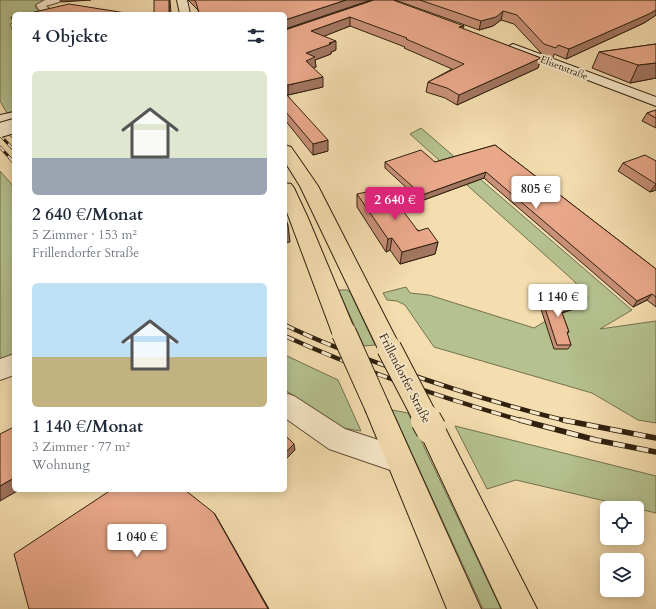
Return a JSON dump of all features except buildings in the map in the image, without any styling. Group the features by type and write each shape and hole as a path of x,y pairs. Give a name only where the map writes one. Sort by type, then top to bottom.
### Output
{"main road":[{"name":"Frillendorfer Straße","path":"287,153 309,186 520,609"},
{"path":"287,192 299,218 344,333 378,408 464,609"}],"street":[{"path":"47,12 41,5 56,0"},
{"path":"182,0 184,12"},
{"name":"Elisenstraße","path":"499,43 656,102"},
{"path":"0,120 12,117"},
{"path":"0,130 12,127"},
{"path":"0,370 12,365"},
{"path":"287,405 338,440 399,460"}],"green space":[{"path":"0,0 41,0 42,2 35,6 39,12 12,12 12,24 10,24 12,30 12,112 7,113 0,101"},
{"path":"421,128 632,310 600,329 656,321 656,423 638,420 592,393 434,347 405,305 397,301 387,300 383,293 406,287 410,293 429,295 534,328 554,316 574,309 588,298 574,281 410,134"},
{"path":"0,171 12,185 12,357 0,362"},
{"path":"338,290 347,290 350,292 375,345 364,346"},
{"path":"287,356 338,380 361,431 342,428 287,391"},
{"path":"392,410 408,413 501,609 483,609"},
{"path":"455,426 656,476 656,513 644,510 644,501 605,501 516,480 487,489"}],"railway":[{"path":"0,123 12,136"},
{"path":"0,135 12,148"},
{"path":"0,147 11,159"},
{"path":"287,326 341,349 419,377 503,404 564,420"},
{"path":"287,337 343,361 402,383 523,421"},
{"path":"520,420 596,440 656,452"},
{"path":"564,420 656,438"}]}
